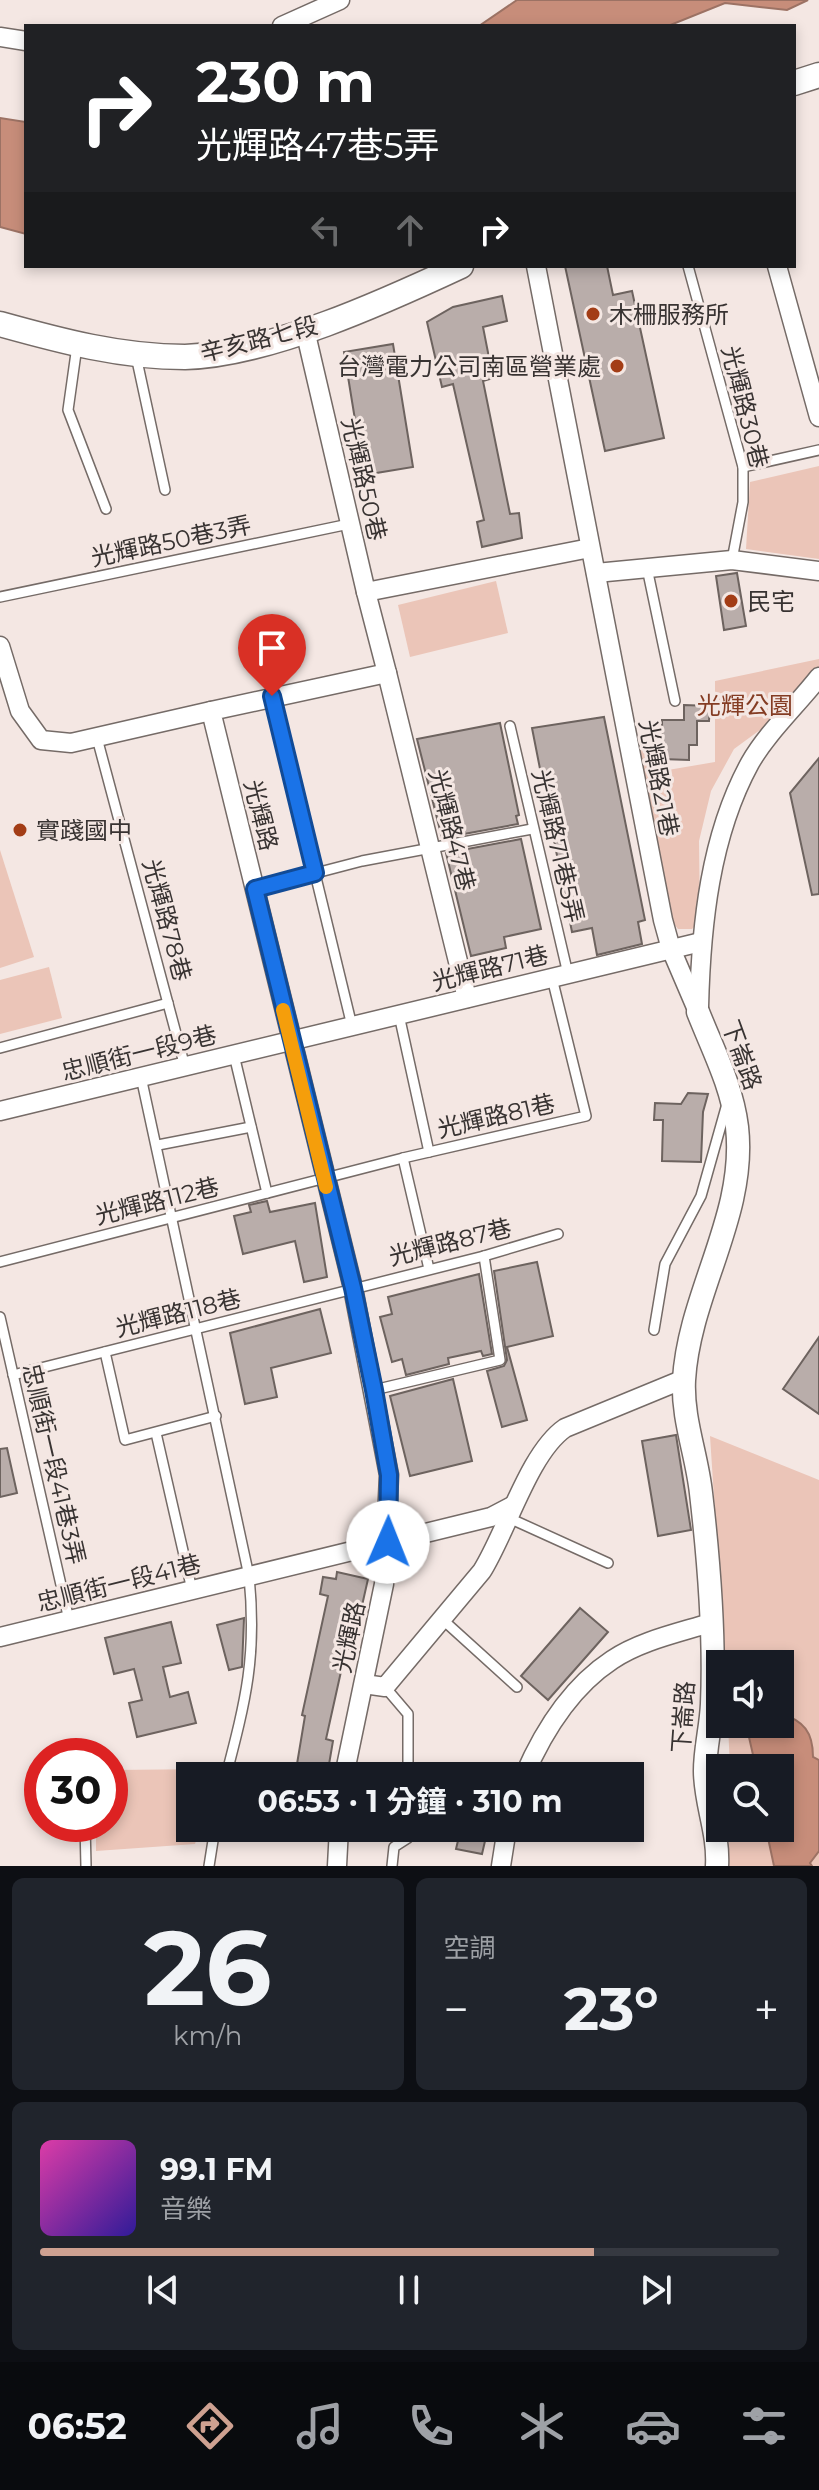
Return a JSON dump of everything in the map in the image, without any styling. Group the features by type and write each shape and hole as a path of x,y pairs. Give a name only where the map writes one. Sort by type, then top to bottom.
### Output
{"main road":[{"path":"796,82 819,75"},
{"name":"辛亥路七段","path":"0,324 77,346 188,357 305,330 394,297 457,268"}],"street":[{"path":"286,24 340,0"},
{"path":"0,37 24,41"},
{"path":"0,646 20,711 41,740 56,744 97,738 272,696 387,673 366,592 590,548 536,268"},
{"path":"778,268 819,417"},
{"name":"光輝路50巷","path":"305,330 366,592"},
{"name":"光輝路21巷","path":"590,548 671,949 698,1012"},
{"path":"596,573 732,560 819,571"},
{"name":"光輝路47巷","path":"387,673 467,998"},
{"name":"下崙路","path":"717,1866 717,1831 705,1772 712,1707 701,1490 685,1412 684,1379 698,1308 733,1193 738,1161 737,1126 730,1093 698,1012 701,942 723,827 751,762 819,677"},
{"name":"光輝路","path":"211,711 353,1288 389,1475 388,1542 378,1622 347,1762"},
{"name":"光輝路71巷","path":"290,1041 701,942"},
{"name":"忠順街一段9巷","path":"0,1111 290,1041"},
{"path":"364,1684 385,1687 482,1571 552,1437 565,1428 684,1379"},
{"name":"忠順街一段41巷","path":"0,1637 511,1512"},
{"path":"531,1762 553,1720 583,1685 612,1659 648,1643 710,1623"},
{"path":"337,1866 338,1842"},
{"path":"501,1866 505,1842"}],"lane":[{"name":"光輝路30巷","path":"689,268 743,467 743,502 732,560"},
{"path":"77,346 68,410 106,509"},
{"path":"136,354 165,490"},
{"path":"743,467 819,450"},
{"name":"光輝路50巷3弄","path":"0,597 349,524"},
{"name":"光輝路21巷","path":"647,568 675,701"},
{"path":"272,696 352,1026"},
{"name":"光輝路71巷5弄","path":"510,726 560,976"},
{"name":"光輝路78巷","path":"97,738 185,1067"},
{"path":"255,889 432,846 532,829"},
{"name":"光輝路81巷","path":"324,1179 586,1116 560,976"},
{"path":"0,1048 168,1003"},
{"path":"399,1015 429,1152"},
{"path":"234,1055 267,1193"},
{"path":"141,1077 249,1576 254,1625 250,1681 230,1762"},
{"path":"654,1330 665,1264 701,1196 730,1093"},
{"path":"158,1145 251,1127"},
{"path":"403,1158 429,1269"},
{"name":"光輝路112巷","path":"0,1262 324,1179"},
{"name":"光輝路87巷","path":"353,1288 484,1256 558,1234"},
{"path":"374,1390 500,1360 484,1256"},
{"name":"光輝路118巷","path":"13,1375 353,1288"},
{"name":"忠順街一段41巷3弄","path":"0,1317 69,1620"},
{"path":"105,1352 125,1440 216,1416"},
{"path":"156,1433 192,1590"},
{"path":"511,1512 608,1563"},
{"path":"442,1619 517,1687"},
{"path":"385,1687 408,1714 408,1762"},
{"path":"85,1842 86,1866"},
{"path":"209,1866 213,1842"},
{"path":"392,1866 394,1847 402,1842"}],"green space":[{"path":"819,466 819,559 746,549 750,482"},
{"path":"496,581 508,633 410,657 398,605"},
{"name":"光輝公園","path":"819,659 819,667 772,721 734,749 711,791 699,841 700,921 692,929 678,929 674,924 639,747 656,755 662,771 715,762 715,681"},
{"path":"0,850 34,957 0,968"},
{"path":"49,967 62,1018 0,1034 0,980"},
{"path":"710,1436 819,1480 819,1866 719,1866 729,1842 794,1842 794,1754 729,1754 729,1738 794,1738 794,1650 724,1650"},
{"path":"176,1769 176,1842 195,1844 96,1851 96,1842 128,1842 128,1770"}],"shaded area":[{"path":"517,0 808,0 787,10 725,3 673,24 482,24"},
{"path":"0,118 24,122 24,233 0,227"},
{"path":"794,1720 809,1734 813,1757 819,1760 819,1851 810,1863 812,1866 774,1866 769,1842 794,1842 794,1754 753,1754 749,1738 794,1738"}],"building":[{"name":"台灣電力公司南區營業處","path":"565,268 607,268 613,295 632,291 664,438 605,451"},
{"path":"502,296 507,321 483,327 493,378 483,381 510,514 519,513 522,538 482,547 477,522 484,520 453,384 442,387 427,322 453,307"},
{"path":"393,344 413,467 364,475 344,352"},
{"name":"民宅","path":"737,573 746,626 724,630 716,576"},
{"path":"684,705 710,706 709,721 697,721 697,745 689,745 689,760 662,759 662,720 684,720"},
{"path":"604,717 645,920 638,922 642,944 597,955 592,928 572,932 532,728"},
{"path":"500,723 519,815 516,816 518,824 442,838 417,739"},
{"path":"819,758 819,894 812,895 790,793"},
{"path":"521,839 541,929 504,937 506,948 471,956 446,853"},
{"path":"688,1093 708,1094 703,1112 701,1162 662,1161 663,1120 654,1120 655,1103 681,1104"},
{"path":"267,1201 270,1212 315,1203 327,1277 304,1282 295,1241 243,1254 234,1216 251,1212 249,1205"},
{"path":"537,1262 553,1336 507,1347 527,1420 502,1427 487,1371 504,1366 507,1360 494,1271"},
{"path":"479,1274 492,1354 483,1356 481,1351 448,1358 449,1364 406,1375 402,1359 392,1362 380,1317 392,1314 388,1297"},
{"path":"320,1309 331,1353 271,1368 277,1397 245,1404 230,1333"},
{"path":"819,1337 819,1414 783,1389"},
{"path":"453,1379 472,1461 410,1476 390,1396"},
{"path":"676,1435 691,1530 658,1536 642,1441"},
{"path":"7,1448 17,1493 0,1497 0,1449"},
{"path":"337,1572 368,1579 352,1650 346,1649 326,1739 333,1741 329,1762 297,1762 305,1716 302,1715 328,1596 320,1594 323,1577 336,1579"},
{"path":"580,1608 608,1632 548,1700 521,1676"},
{"path":"244,1618 242,1667 229,1670 217,1625"},
{"path":"171,1622 181,1663 163,1667 170,1697 188,1692 196,1723 137,1737 129,1703 142,1700 134,1669 114,1674 105,1638"},
{"path":"458,1842 485,1842 482,1854 456,1849"}],"slow traffic":[{"path":"283,1010 326,1187"}],"place":[{"name":"木柵服務所","path":"593,314"},
{"name":"台灣電力公司南區營業處","path":"617,366"},
{"name":"民宅","path":"731,601"},
{"name":"實踐國中","path":"20,830"}],"route":[{"path":"272,696 315,873 255,889 353,1288 374,1390 389,1475 388,1542"}]}
